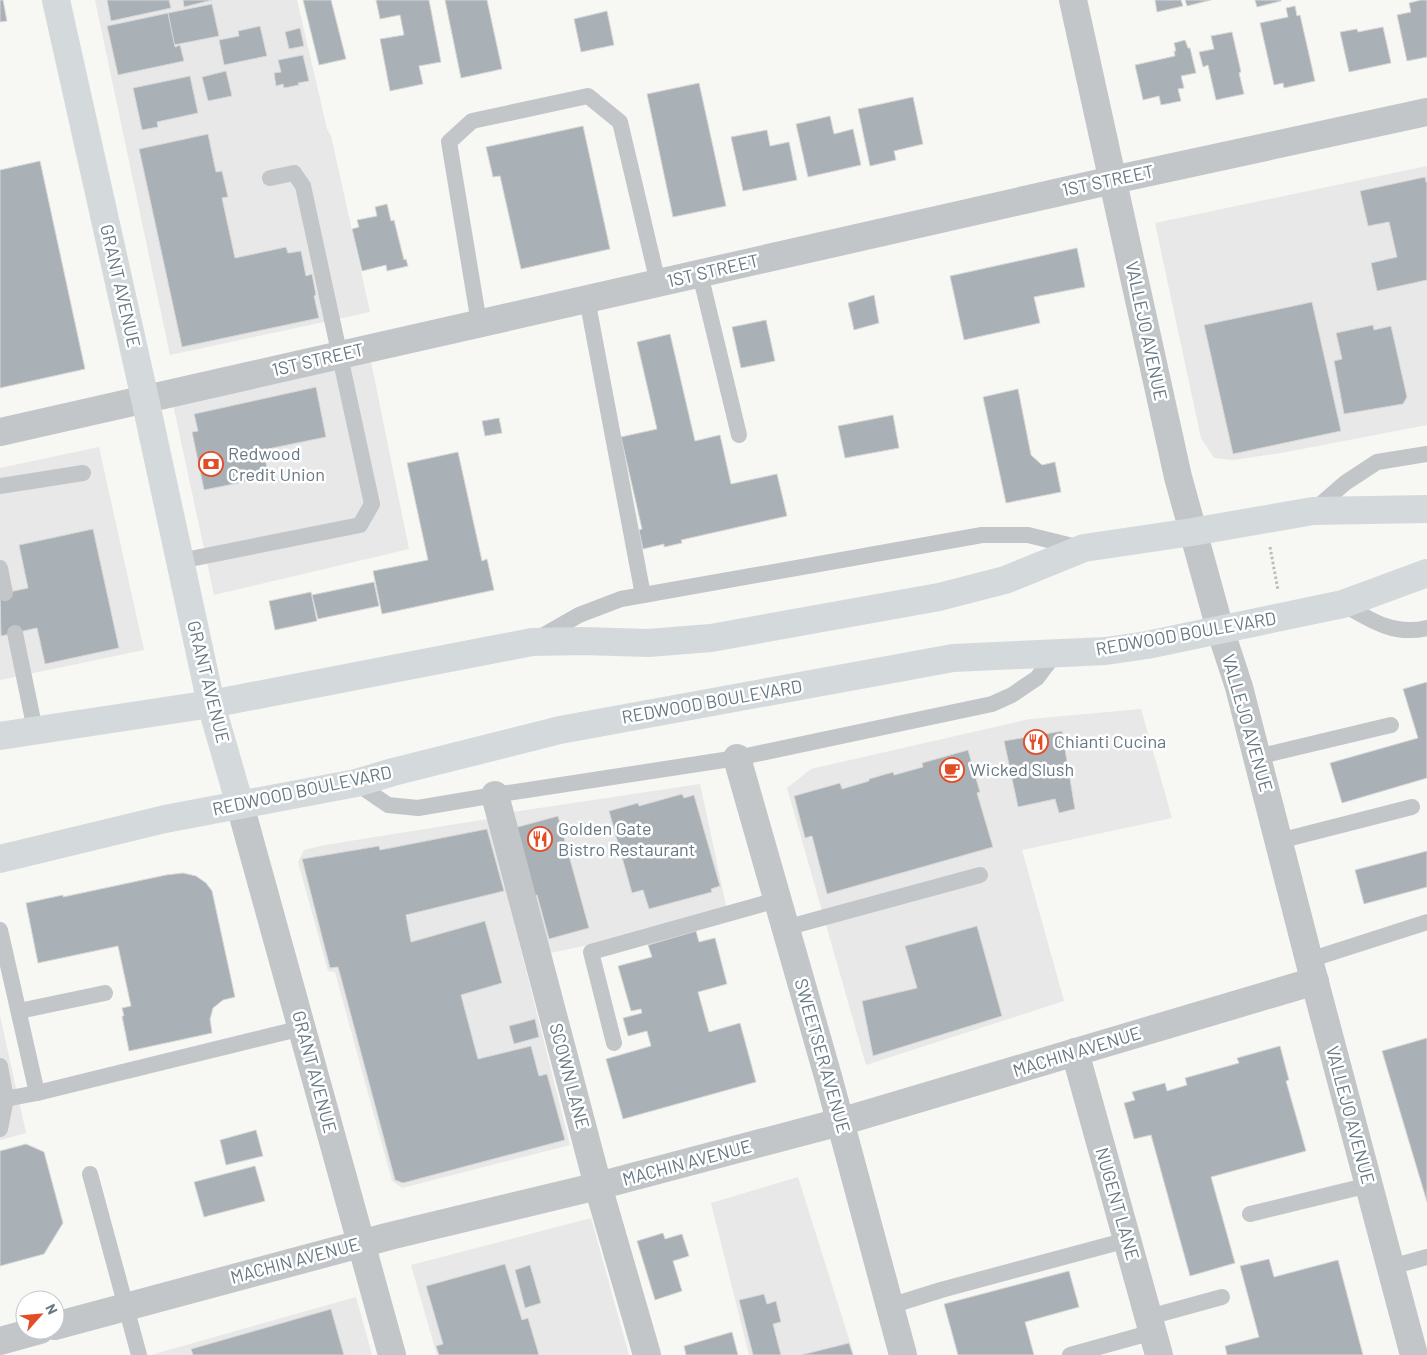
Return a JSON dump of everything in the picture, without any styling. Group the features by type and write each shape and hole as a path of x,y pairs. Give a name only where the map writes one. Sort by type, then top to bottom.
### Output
{"main road":[{"name":"GRANT AVENUE","path":"56,0 211,704 240,805"},
{"path":"0,736 211,704 532,642 648,643 711,638 939,597 1005,580 1084,548 1313,511 1427,509"},
{"name":"REDWOOD BOULEVARD","path":"0,859 165,819 356,783 569,728 953,658 1106,651 1147,645 1343,604 1427,574"}],"street":[{"name":"VALLEJO AVENUE","path":"1073,0 1178,477 1220,629 1239,686 1414,1355"},
{"name":"1ST STREET","path":"0,432 1114,180 1427,112"},
{"name":"SWEETSER AVENUE","path":"737,758 840,1122 903,1355"},
{"name":"SCOWN LANE","path":"495,795 598,1186 647,1355"},
{"name":"GRANT AVENUE","path":"240,805 392,1355"},
{"name":"MACHIN AVENUE","path":"65,1323 362,1244 598,1186 840,1122 1075,1052 1312,970"},
{"name":"NUGENT LANE","path":"1075,1052 1154,1335"},
{"path":"0,1341 15,1337"}],"lane":[{"path":"479,323 449,142 472,121 588,96 620,122 658,283"},
{"path":"180,561 360,525 372,504 303,186 294,173 270,178"},
{"path":"700,274 739,435"},
{"path":"587,299 643,595"},
{"path":"1313,511 1345,483 1377,462 1427,454"},
{"path":"0,486 83,473"},
{"path":"532,642 579,615 621,599 982,535 1028,536 1084,548"},
{"path":"0,568 5,593"},
{"path":"1343,604 1379,625 1413,631 1427,628"},
{"path":"0,748 35,730 15,633"},
{"path":"356,783 388,805 418,808 737,758 992,704 1012,695 1038,678 1055,654"},
{"path":"1257,757 1391,725"},
{"path":"1279,841 1412,807"},
{"path":"785,928 980,875"},
{"path":"614,1043 591,952 777,900"},
{"path":"1312,970 1427,922"},
{"path":"0,930 3,954 19,1011 37,1093"},
{"path":"19,1011 105,993"},
{"path":"3,1100 302,1028"},
{"path":"0,1066 3,1100 0,1130"},
{"path":"90,1174 139,1355"},
{"path":"1250,1214 1369,1185"},
{"path":"890,1306 941,1290 1127,1240"},
{"path":"1391,1267 1427,1257"},
{"path":"1070,1355 1154,1335 1222,1297"}],"path":[{"path":"1269,539 1279,594"}],"shaded area":[{"path":"95,0 297,0 327,129 331,136 370,312 170,355"},
{"path":"1427,166 1427,425 1281,453 1233,460 1214,458 1201,438 1155,223"},
{"path":"371,362 409,549 214,595 173,404"},
{"path":"99,447 144,650 0,680 0,468"},
{"path":"1141,709 1172,818 1022,850 1064,1001 866,1065 787,788 811,769 1030,719"},
{"path":"700,784 728,915 546,954 507,813"},
{"path":"488,819 570,1145 402,1188 392,1181 335,972 328,971 298,862 304,850 325,845"},
{"path":"0,1016 26,1133 0,1140"},
{"path":"798,1177 854,1355 749,1355 711,1203"},
{"path":"591,1218 629,1355 437,1355 411,1265"},
{"path":"356,1297 372,1355 151,1355"}],"building":[{"path":"0,0 3,0 7,21 0,22"},
{"path":"107,0 169,0 171,8 111,21"},
{"path":"183,0 212,0 184,7"},
{"path":"303,0 331,0 346,59 319,65"},
{"path":"376,0 429,0 441,62 419,66 423,84 390,91 380,39 404,35 400,15 380,19"},
{"path":"445,0 487,0 502,69 461,78"},
{"path":"1155,0 1181,0 1183,6 1157,12"},
{"path":"1185,0 1211,0 1187,6"},
{"path":"1255,0 1281,0 1281,1 1257,7"},
{"path":"1427,0 1427,57 1407,61 1397,15 1411,12 1409,3"},
{"path":"212,4 219,36 174,45 168,13"},
{"path":"1295,6 1297,16 1300,15 1315,81 1284,88 1283,83 1274,85 1260,23 1288,17 1286,8"},
{"path":"607,11 614,45 581,52 574,19"},
{"path":"168,13 175,47 180,45 184,61 118,75 107,26"},
{"path":"260,26 267,56 224,65 219,40 239,36 238,31"},
{"path":"1383,27 1391,63 1349,72 1340,32 1357,29 1358,32"},
{"path":"300,28 304,46 289,49 285,32"},
{"path":"1232,32 1244,94 1216,100 1208,65 1203,67 1199,52 1214,49 1211,36"},
{"path":"1185,40 1188,48 1190,48 1196,73 1181,76 1184,88 1178,89 1181,101 1161,105 1159,96 1143,100 1135,65 1175,56 1174,43"},
{"path":"303,55 309,81 284,88 283,84 276,86 274,73 281,72 278,60"},
{"path":"226,71 232,96 208,101 202,77"},
{"path":"190,76 198,113 157,122 158,127 142,130 133,88"},
{"path":"699,83 726,206 673,217 647,94"},
{"path":"913,97 923,144 894,151 896,160 870,166 858,109"},
{"path":"830,116 834,134 853,129 861,165 808,177 796,124"},
{"path":"583,126 610,249 521,269 500,176 493,177 486,147"},
{"path":"767,130 770,146 789,142 797,180 743,191 731,137"},
{"path":"208,134 216,172 222,171 228,197 222,198 235,258 286,247 288,253 301,251 306,276 312,274 319,318 182,347 139,149"},
{"path":"40,161 85,369 0,388 0,170"},
{"path":"1425,177 1427,182 1427,280 1377,291 1371,263 1397,257 1389,222 1368,226 1360,191"},
{"path":"387,204 391,221 394,220 404,260 406,259 408,266 387,271 386,265 362,271 352,229 359,227 357,220 377,216 375,207"},
{"path":"1077,248 1085,287 1034,297 1040,323 964,340 950,276"},
{"path":"874,295 879,323 854,330 848,303"},
{"path":"1312,302 1341,431 1233,454 1204,325"},
{"path":"766,320 775,361 741,368 732,327"},
{"path":"1373,325 1374,330 1391,326 1407,397 1403,404 1344,414 1334,361 1342,359 1336,333"},
{"path":"670,334 695,441 720,435 731,484 777,474 787,516 681,540 682,543 664,547 664,544 643,549 639,530 642,529 621,437 657,429 637,342"},
{"path":"316,387 326,437 263,450 269,477 204,490 192,432 198,431 194,414"},
{"path":"1018,389 1031,455 1042,465 1055,462 1061,492 1006,503 983,397"},
{"path":"893,415 899,448 845,458 838,426"},
{"path":"499,418 502,433 485,436 482,421"},
{"path":"458,452 482,561 487,559 494,590 382,614 373,571 428,560 407,463"},
{"path":"93,529 119,648 45,664 37,628 1,636 0,594 28,588 19,545"},
{"path":"374,582 379,606 318,619 312,595"},
{"path":"311,592 317,621 275,630 269,601"},
{"path":"1427,682 1427,778 1342,803 1330,763 1418,738 1403,689"},
{"path":"1062,731 1075,809 1059,813 1055,799 1018,807 1004,741"},
{"path":"968,750 980,792 977,793 993,847 827,894 812,836 805,838 794,796 840,783 842,789 893,772 894,775 923,767 922,763"},
{"path":"682,794 684,798 694,795 720,886 711,889 712,892 649,909 643,890 632,893 609,811 638,803 639,806"},
{"path":"558,816 589,928 549,939 537,895 533,897 514,828"},
{"path":"487,829 504,891 406,915 411,942 485,921 502,983 461,995 478,1059 531,1046 539,1076 547,1074 565,1140 403,1183 395,1180 338,967 330,968 302,859 379,846 380,850"},
{"path":"1427,851 1427,887 1364,904 1355,870"},
{"path":"183,873 196,876 206,883 212,891 235,997 223,1000 213,1008 210,1019 212,1033 129,1051 122,1008 131,1006 118,946 38,963 26,903"},
{"path":"977,926 1002,1016 873,1056 862,1001 917,988 905,946"},
{"path":"696,931 699,942 715,938 727,984 698,992 709,1032 740,1023 756,1082 623,1119 606,1059 651,1046 647,1031 628,1036 623,1018 642,1013 641,1009 631,1011 618,966 652,957 648,945"},
{"path":"535,1019 539,1037 514,1044 509,1026"},
{"path":"1427,1038 1427,1202 1382,1051"},
{"path":"1280,1046 1289,1080 1286,1081 1306,1151 1211,1177 1235,1263 1190,1276 1151,1135 1134,1139 1124,1103 1135,1100 1132,1092 1165,1083 1167,1091 1187,1085 1185,1078 1239,1063 1237,1058"},
{"path":"256,1130 263,1156 226,1165 220,1140"},
{"path":"26,1144 44,1152 63,1223 44,1254 0,1266 0,1151"},
{"path":"255,1166 265,1201 204,1217 194,1182"},
{"path":"663,1233 665,1239 682,1234 689,1256 673,1261 682,1291 655,1300 637,1241"},
{"path":"1269,1259 1274,1277 1338,1260 1363,1355 1227,1355 1225,1346 1259,1337 1240,1266"},
{"path":"505,1264 522,1320 528,1318 539,1355 439,1355 436,1346 443,1344 426,1286"},
{"path":"530,1265 541,1303 525,1308 515,1270"},
{"path":"1069,1271 1079,1307 1025,1322 1034,1355 958,1355 944,1304"},
{"path":"764,1294 767,1304 776,1301 781,1322 773,1324 781,1355 753,1355 739,1300"},
{"path":"331,1309 344,1355 193,1355 191,1349"},
{"path":"732,1332 738,1355 686,1355 684,1346"},
{"path":"849,1343 853,1355 801,1355"}],"place":[{"name":"Redwood Credit Union","path":"211,464"},
{"name":"Chianti Cucina","path":"1036,742"},
{"name":"Wicked Slush","path":"952,770"},
{"name":"Golden Gate Bistro Restaurant","path":"540,839"}]}
